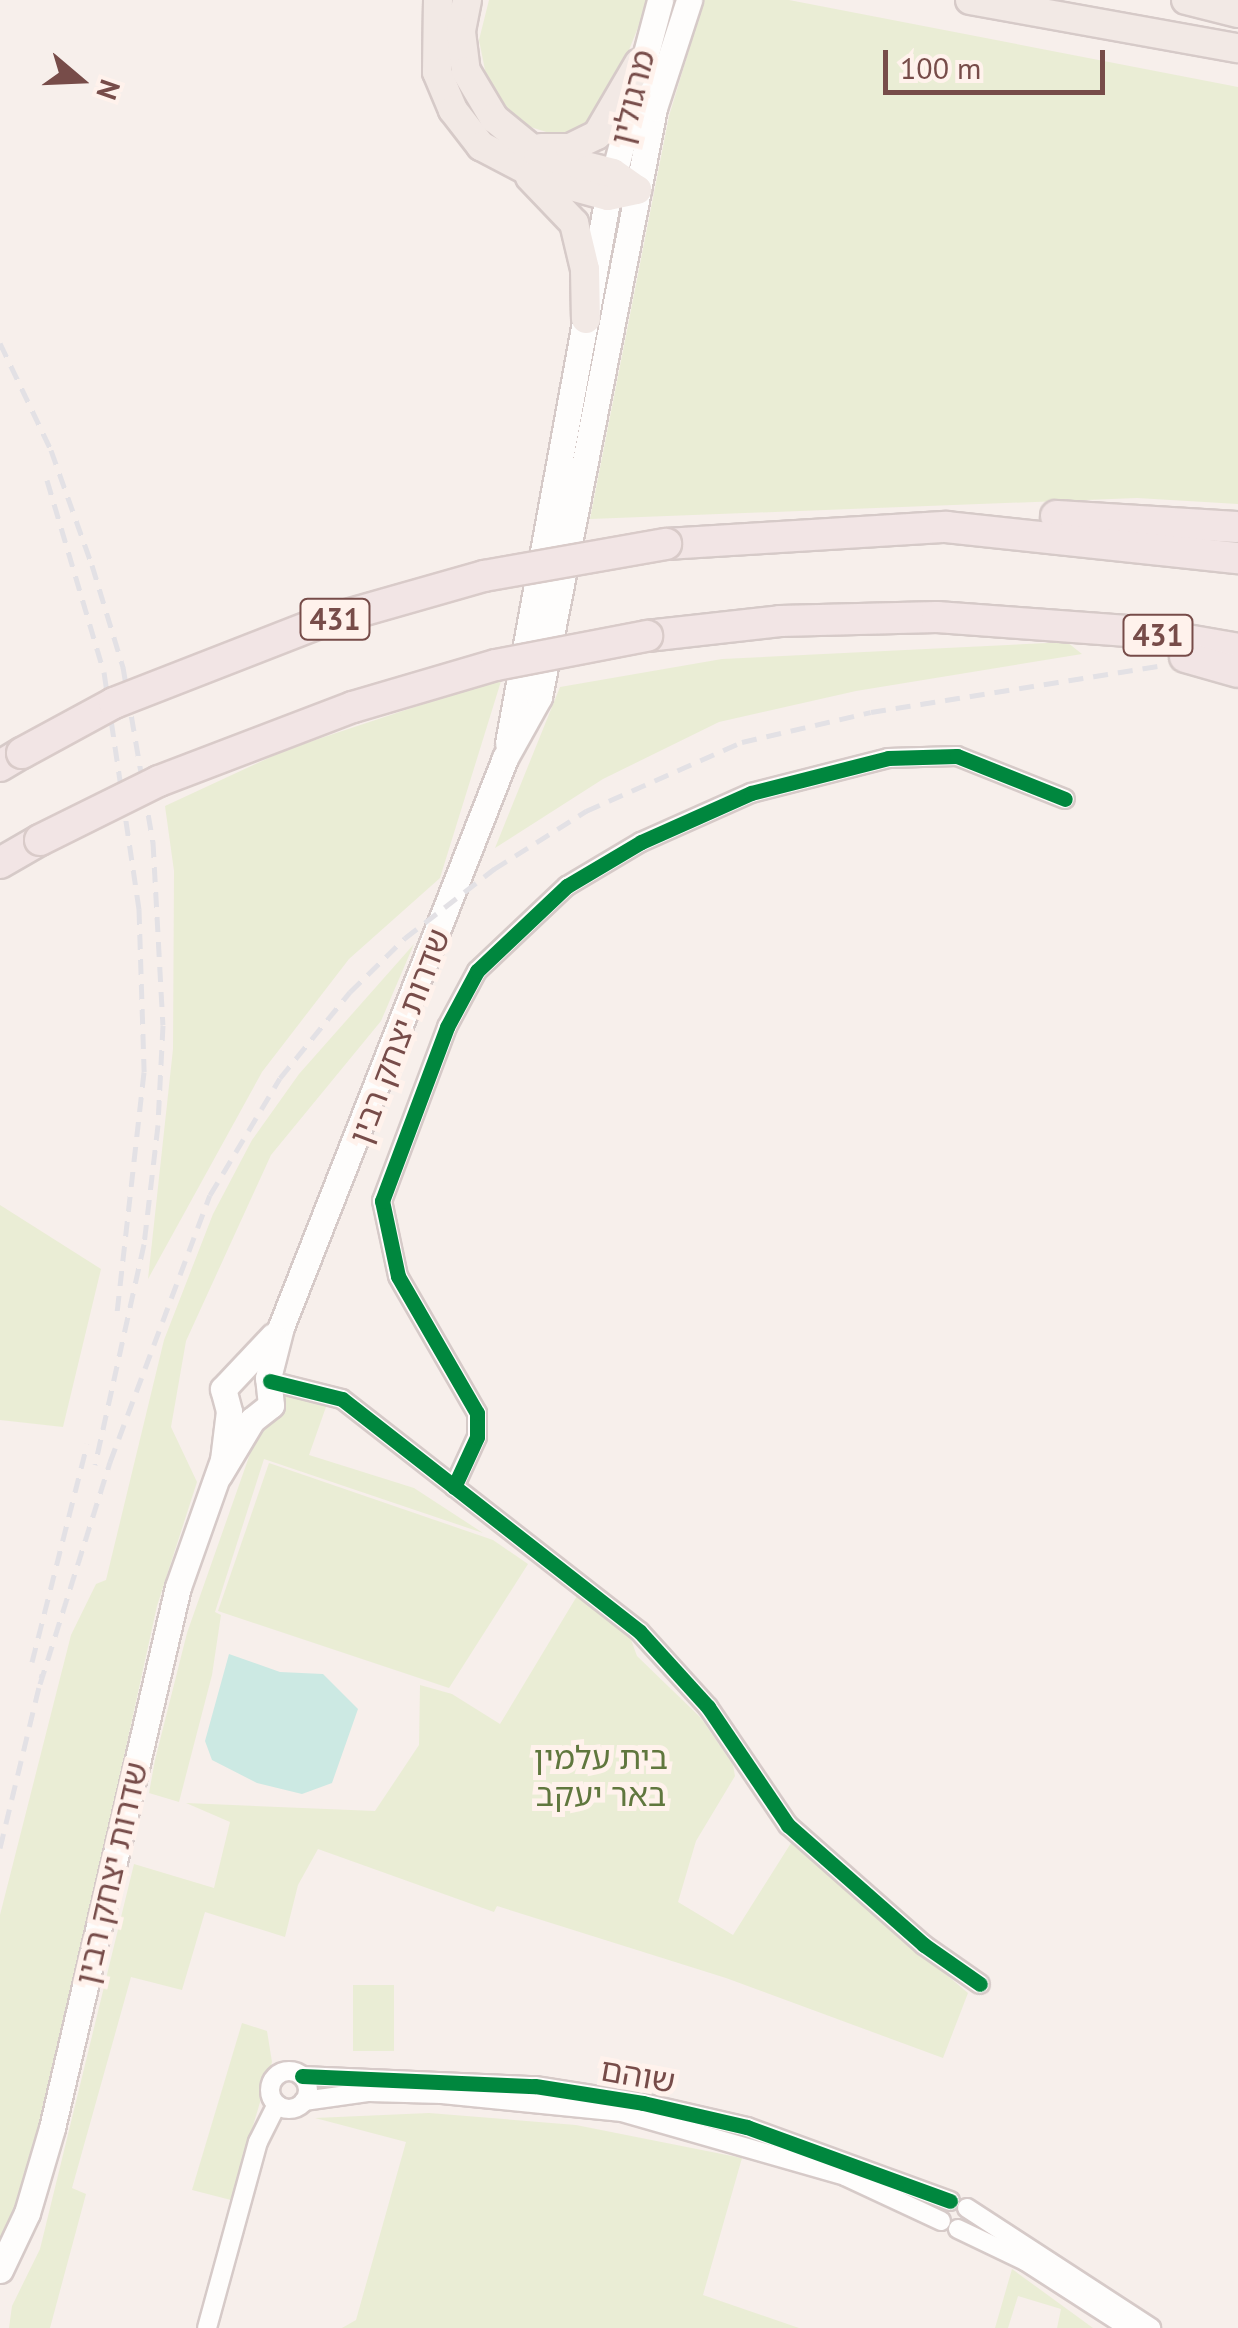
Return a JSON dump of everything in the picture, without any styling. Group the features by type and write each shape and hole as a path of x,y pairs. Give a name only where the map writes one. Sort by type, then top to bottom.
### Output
{"highway":[{"path":"852,528 1035,515 1238,527"},
{"name":"431","path":"11,759 144,690 320,623 484,576 666,544 852,528 1015,531 1238,558"},
{"name":"431","path":"0,863 159,781 353,707 496,665 647,636 846,618 1077,626 1238,650"},
{"path":"1077,626 1238,672"}],"main road":[{"path":"438,0 433,49 452,110 481,146 525,173 574,223 585,269 586,319"},
{"path":"467,0 466,71 483,105 521,143 610,184"},
{"name":"מרגולין","path":"610,184 639,63 660,0"},
{"name":"מרגולין","path":"637,190 654,108 690,0"},
{"path":"970,0 1238,48"},
{"path":"1186,0 1238,13"},
{"path":"521,143 570,148 596,135 639,63"},
{"path":"525,173 637,190"},
{"name":"שדרות יצחק רבין","path":"505,758 610,184"},
{"name":"שדרות יצחק רבין","path":"0,2270 44,2156 178,1586 505,758 533,712 554,642 637,190"}],"street":[{"path":"454,1487 476,1436 478,1413 398,1276 382,1201 446,1027 477,971 568,886 641,842 751,793 888,758 957,756 1065,799"},
{"path":"256,1394 342,1399 640,1632 708,1707 788,1825 924,1946 980,1984"},
{"path":"292,2071 302,2076 308,2088 304,2101 290,2108 276,2104 270,2091 275,2077 292,2071"},
{"name":"שוהם","path":"302,2076 522,2085 643,2102 760,2132 958,2205 1151,2328"},
{"name":"שוהם","path":"304,2101 368,2092 442,2094 622,2112 845,2176 1025,2261 1129,2328"},
{"path":"207,2328 258,2142 276,2104"},
{"path":"949,2225 940,2210 958,2205"}],"green space":[{"path":"489,0 649,0 623,65 588,123 559,136 521,124 488,85 479,40"},
{"path":"704,0 789,0 1238,87 1238,504 1137,498 590,519 669,116"},
{"path":"1067,642 1082,654 856,691 719,722 603,779 495,848 560,687 722,659"},
{"path":"502,678 440,878 349,959 262,1072 148,1279 173,1049 174,871 165,806 288,749"},
{"path":"414,944 381,1021 271,1155 186,1341 171,1427 197,1482 157,1606 53,2080 0,2253 0,1915 71,1635 96,1584 106,1580 164,1340 213,1214 252,1140 299,1074"},
{"path":"0,1205 101,1269 63,1427 0,1420"},
{"path":"277,1377 327,1404 309,1455 414,1488 483,1533 264,1459 215,1612 221,1615 212,1675 179,1802 149,1793 155,1760 187,1633"},
{"path":"269,1463 493,1540 528,1564 449,1688 218,1611"},
{"name":"בית עלמין באר יעקב","path":"577,1596 629,1634 637,1656 701,1718 733,1765 735,1776 696,1841 678,1902 733,1935 791,1843 968,1993 943,2058 726,1978 497,1906 494,1912 318,1849 298,1885 285,1937 205,1912 182,1990 131,1977 72,2188 86,2194 50,2328 9,2328 12,2306 40,2249 134,1864 214,1888 230,1822 186,1803 375,1811 419,1745 420,1685 452,1694 500,1724"},
{"path":"353,1985 394,1985 394,2051 353,2051"},
{"path":"242,2023 267,2031 272,2062 231,2200 192,2190"},
{"path":"429,2113 576,2125 742,2158 703,2295 799,2328 342,2328 356,2320 406,2142 315,2118"},
{"path":"1012,2269 1093,2328 1057,2328 1061,2309 1018,2296 1008,2328 995,2328"}],"water":[{"path":"229,1654 280,1672 323,1674 358,1709 332,1783 302,1794 257,1783 212,1760 205,1741"}],"railway":[{"path":"0,343 51,450 92,565 123,667 153,842 163,1025 158,1125 144,1244 95,1465"},
{"path":"47,480 104,672 139,909 144,1072 117,1312"},
{"path":"40,1684 110,1462 210,1195 280,1078 350,992 405,938 494,869 586,811 742,742 871,712 1159,666"},
{"path":"32,1662 87,1444"},
{"path":"0,1848 42,1674"}],"cycle path":[{"path":"454,1487 477,1437 477,1413 398,1276 382,1201 447,1027 477,971 567,886 641,842 751,793 888,758 957,756 1065,799"},
{"path":"270,1381 342,1399 640,1632 708,1707 788,1825 924,1945 980,1984"},
{"path":"302,2076 535,2086 643,2103 747,2127 950,2201"}]}
